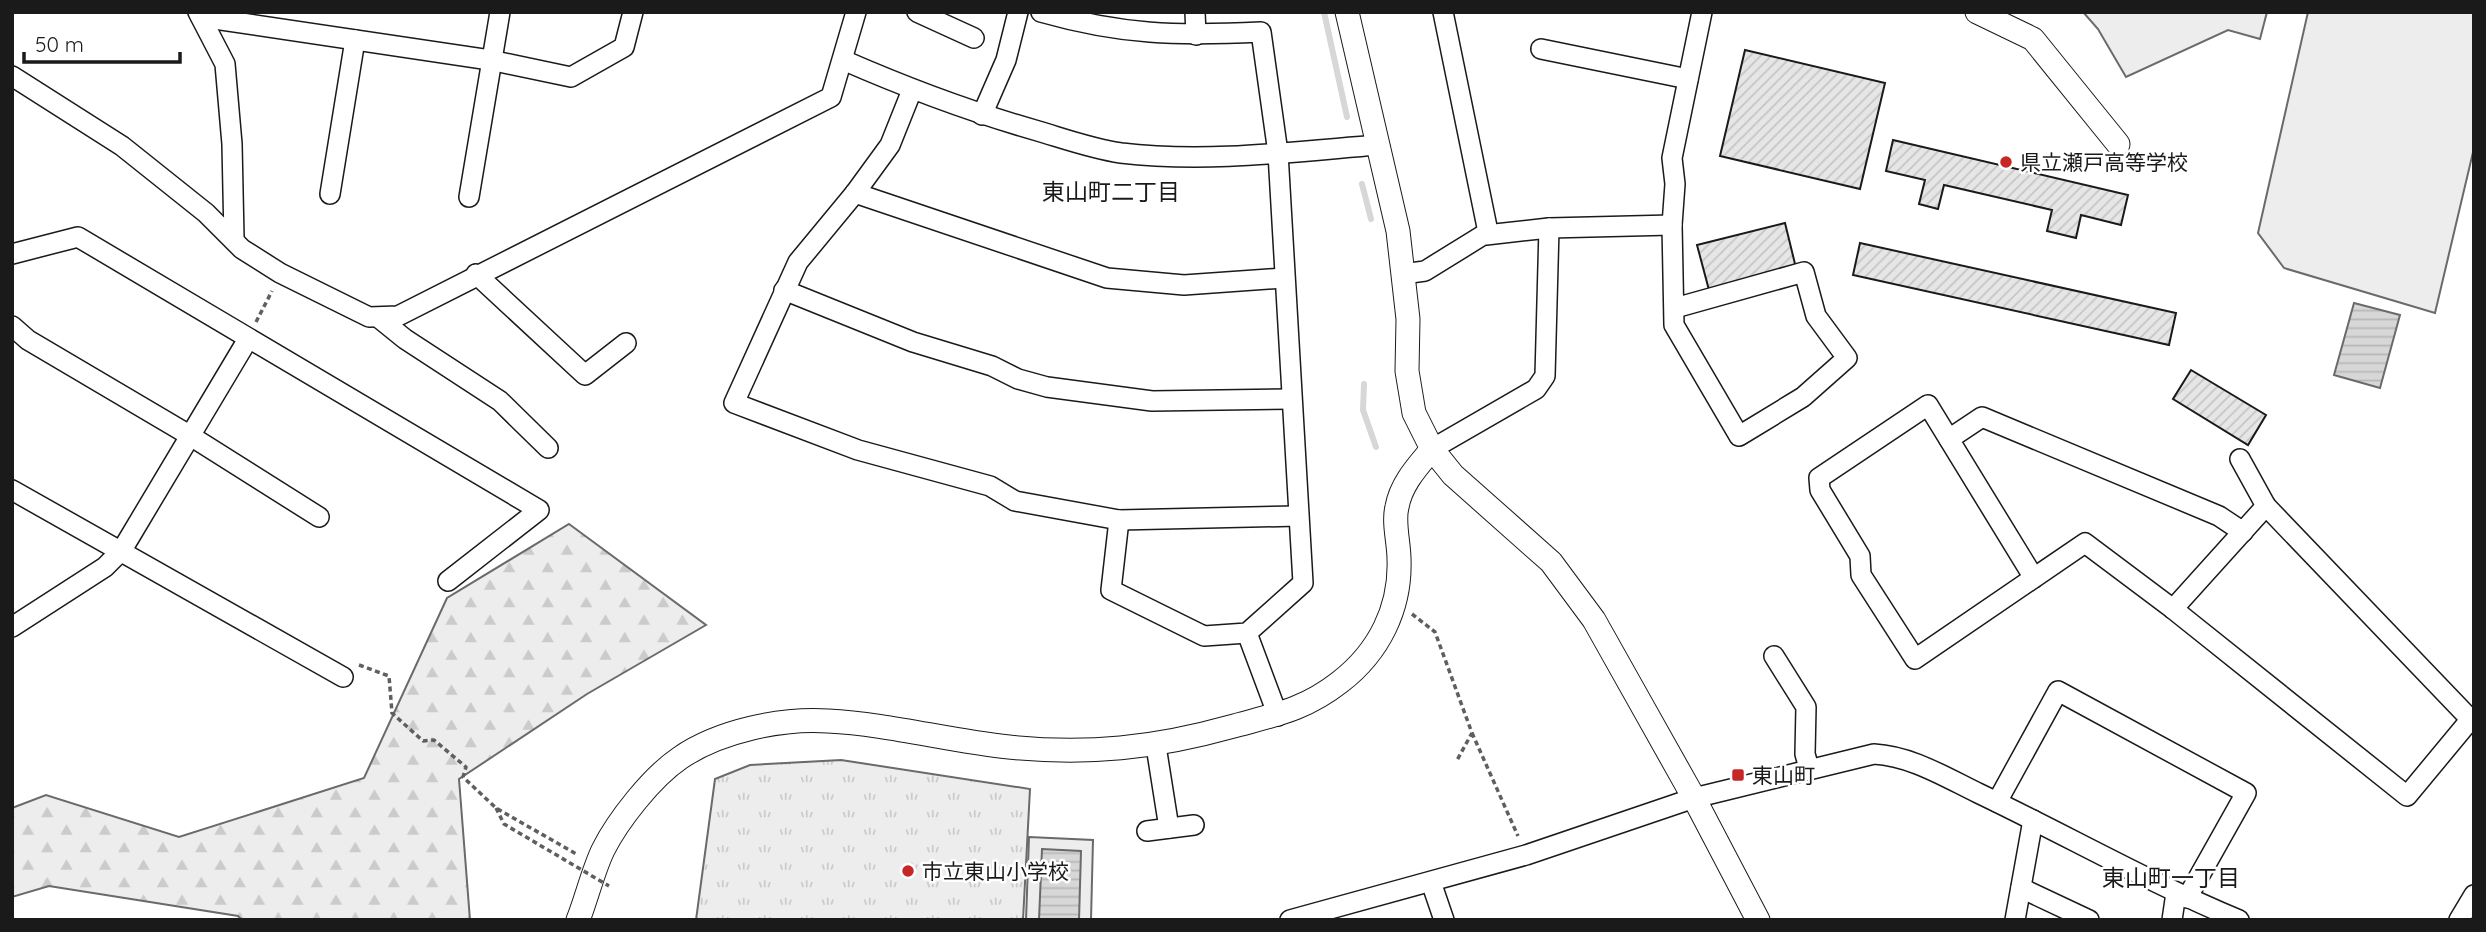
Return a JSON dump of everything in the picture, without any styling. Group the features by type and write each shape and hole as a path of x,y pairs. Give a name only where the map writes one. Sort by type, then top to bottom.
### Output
{"street":[{"path":"469,197 500,12"},
{"path":"199,15 490,61 571,77 624,47 633,12"},
{"path":"12,76 122,146 234,238 242,249 280,273 369,317 379,318 398,316 476,274 831,97 856,12"},
{"path":"917,12 974,38"},
{"path":"982,115 1006,60 1018,12"},
{"path":"1041,12 1088,25 1135,33 1196,35 1261,32 1278,153 1283,278 1303,583 1247,633 1204,636 1111,590 1119,520"},
{"path":"1195,12 1196,35"},
{"path":"1347,12 1398,231 1408,319 1407,371 1415,412 1432,449 1453,475 1551,562 1594,620 1694,798 1758,920"},
{"path":"1443,12 1488,232 1486,234 1549,228 1672,225"},
{"path":"1675,308 1804,272 1816,316 1847,358 1802,397 1739,436 1674,324 1672,225 1675,184 1672,158 1702,12"},
{"path":"1978,12 2034,39 2118,144"},
{"path":"199,15 225,64 232,144 234,238"},
{"path":"330,194 355,40"},
{"path":"1541,49 1688,79"},
{"path":"843,60 912,90 982,115 1119,152 1172,156 1278,153 1377,145"},
{"path":"912,90 890,145 855,193 798,262 734,403 858,450 990,486 1015,500 1119,520 1298,516"},
{"path":"855,193 1107,278 1184,285 1283,278"},
{"path":"578,920 604,850 637,799 679,758 720,738 767,725 827,720 1009,747 1075,752 1156,746 1278,716 1307,705 1362,663 1379,641 1396,602 1400,569 1396,510 1411,475 1432,449 1536,389 1545,376 1549,228"},
{"path":"1403,274 1424,271 1488,232"},
{"path":"12,254 78,237 539,510 448,581"},
{"path":"476,274 585,375 626,343"},
{"path":"784,290 913,342 992,366 1047,387 1152,401 1291,399"},
{"path":"379,318 405,339 500,401 548,447"},
{"path":"12,326 29,340 189,435 319,517"},
{"path":"12,627 105,567 122,550 248,339"},
{"path":"2034,578 1928,405 1819,478 1820,490 1860,556 1861,575 1915,659 2034,578 2085,543 2173,608 2406,796 2472,722 2266,506 2241,459"},
{"path":"1949,439 1982,417 2219,516 2243,532"},
{"path":"12,490 343,677"},
{"path":"2173,608 2266,506"},
{"path":"1247,633 1278,716"},
{"path":"1774,656 1806,707 1804,754 1809,768"},
{"path":"1997,802 2058,691 2246,793 2181,896 2172,920"},
{"path":"1156,746 1169,828"},
{"path":"1290,920 1350,912 1431,882 1526,855 1694,798 1874,754 1897,755 1997,802 2181,896 2239,920"},
{"path":"2015,920 2033,820"},
{"path":"1147,831 1195,825"},
{"path":"1431,882 1444,920"},
{"path":"2021,888 2090,920"},
{"path":"2459,920 2474,895"}],"path":[{"path":"248,339 280,273"},
{"path":"1396,602 1435,632 1472,733 1526,855"},
{"path":"343,677 350,662 389,676 391,713 423,741 434,740 466,767 463,777 496,808 586,860"},
{"path":"1456,762 1472,733"},
{"path":"496,808 504,824 609,886"}],"green space":[{"path":"569,524 706,625 587,694 459,779 470,920 242,920 238,916 49,886 12,897 12,808 46,795 179,837 364,778 447,598"},
{"path":"841,760 1030,789 1023,920 696,920 715,779 750,765"}],"shaded area":[{"path":"2083,12 2267,12 2260,39 2228,30 2126,77 2098,29"},
{"path":"2308,12 2474,12 2474,148 2435,313 2284,268 2258,233"},
{"path":"2354,303 2400,315 2380,388 2334,375"},
{"path":"1029,837 1093,840 1091,920 1026,920"},
{"path":"1042,849 1081,851 1079,920 1039,920"}],"building":[{"path":"1745,50 1885,83 1860,189 1720,156"},
{"path":"1893,140 2128,195 2121,225 2081,215 2076,238 2047,231 2052,210 1944,185 1938,209 1919,204 1925,180 1886,171"},
{"path":"1785,223 1796,268 1709,290 1697,245"},
{"path":"1860,243 2176,313 2169,345 1853,275"},
{"path":"2191,370 2266,415 2248,445 2173,399"}],"waterway":[{"path":"1324,12 1347,117"},
{"path":"1362,184 1371,219"},
{"path":"1364,384 1363,410 1376,447"}],"place":[{"name":"県立瀬戸高等学校","path":"2006,162"},
{"name":"東山町","path":"1738,775"},
{"name":"市立東山小学校","path":"908,871"}],"district":[{"name":"東山町二丁目","path":"1111,191"},
{"name":"東山町一丁目","path":"2171,877"}]}
